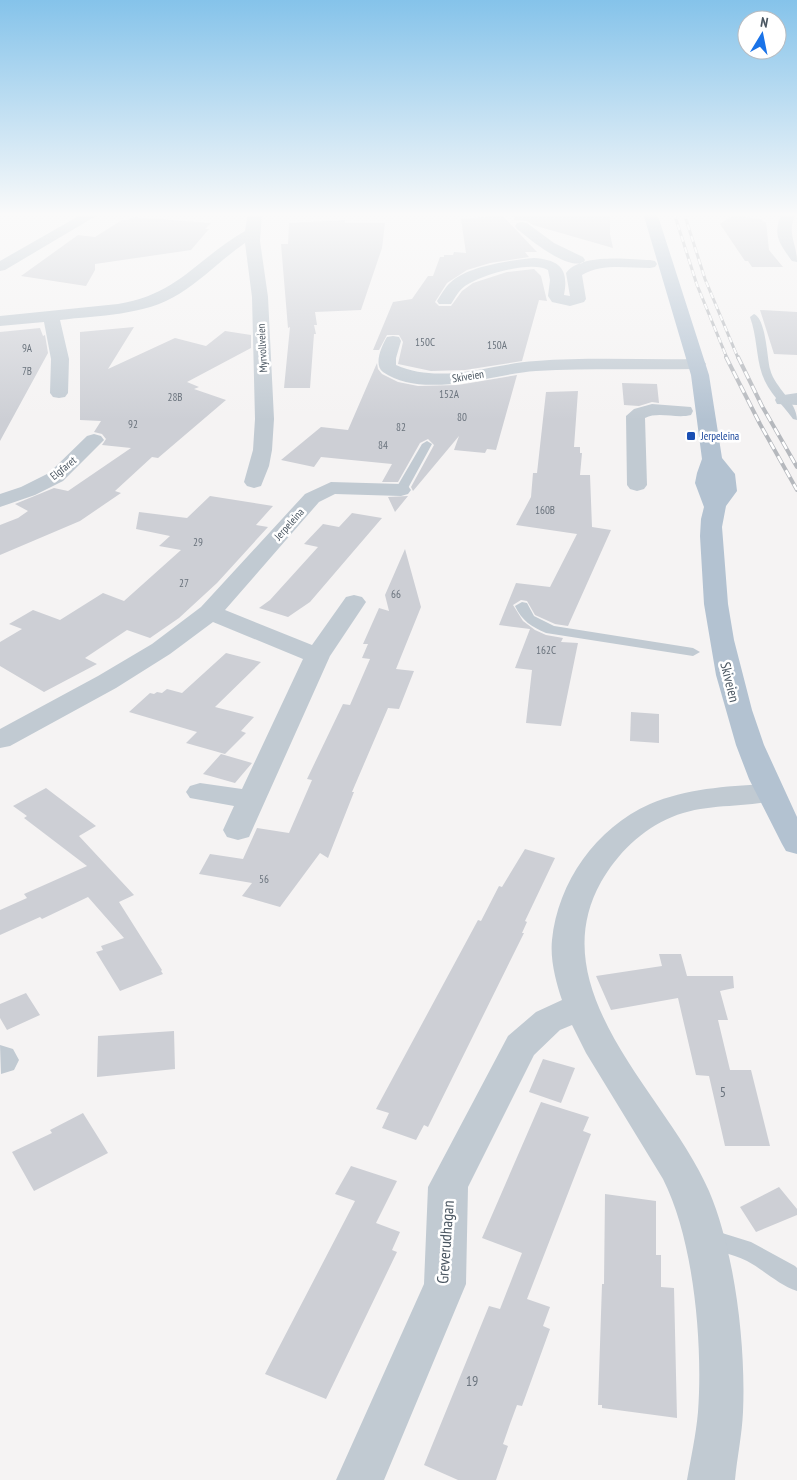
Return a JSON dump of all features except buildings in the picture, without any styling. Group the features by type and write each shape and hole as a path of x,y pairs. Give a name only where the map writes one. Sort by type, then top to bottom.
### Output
{"main road":[{"name":"Skiveien","path":"671,282 703,388 712,459 706,472 705,489 715,507 711,539 717,615 723,654 742,723 770,793 797,844"}],"street":[{"path":"0,321 138,306 154,301 173,291 184,282"},
{"name":"Myrvollveien","path":"254,482 261,463 264,445 265,391 261,352 259,282"},
{"path":"445,302 461,282"},
{"path":"558,282 556,296 564,301 578,299 579,290 576,282"},
{"path":"51,316 60,359 59,393"},
{"name":"Skiveien","path":"394,341 387,358 388,368 397,374 426,380 446,380 536,366 697,364"},
{"path":"637,486 635,416 649,410 684,411"},
{"name":"Elgfaret","path":"0,501 28,491 56,477 88,446 59,449"},
{"name":"Jerpeleina","path":"0,740 130,668 161,649 210,612 312,498 331,488 401,490"},
{"path":"238,830 318,656 354,602"},
{"path":"210,612 318,656"},
{"path":"200,792 252,800"},
{"path":"711,1480 721,1396 719,1321 704,1238 690,1193 666,1146 603,1051 579,1007 568,961 568,932 574,904 596,864 611,844 637,823 653,812 671,805 710,796 770,793"},
{"name":"Greverudhagan","path":"360,1480 445,1284 448,1187 521,1046 548,1021 579,1007"}],"lane":[{"path":"754,317 760,329 762,354 773,387 791,400 797,417"},
{"name":"Jerpeleina","path":"401,490 427,444"},
{"path":"522,606 525,615 531,621 551,630 694,652"},
{"path":"704,1238 742,1247 777,1266 797,1281"}],"railway":[{"path":"696,282 727,358"},
{"path":"706,282 738,358"},
{"path":"726,357 760,424 797,490"},
{"path":"738,357 762,406 797,467"}],"place":[{"name":"Jerpeleina","path":"691,436"}]}
